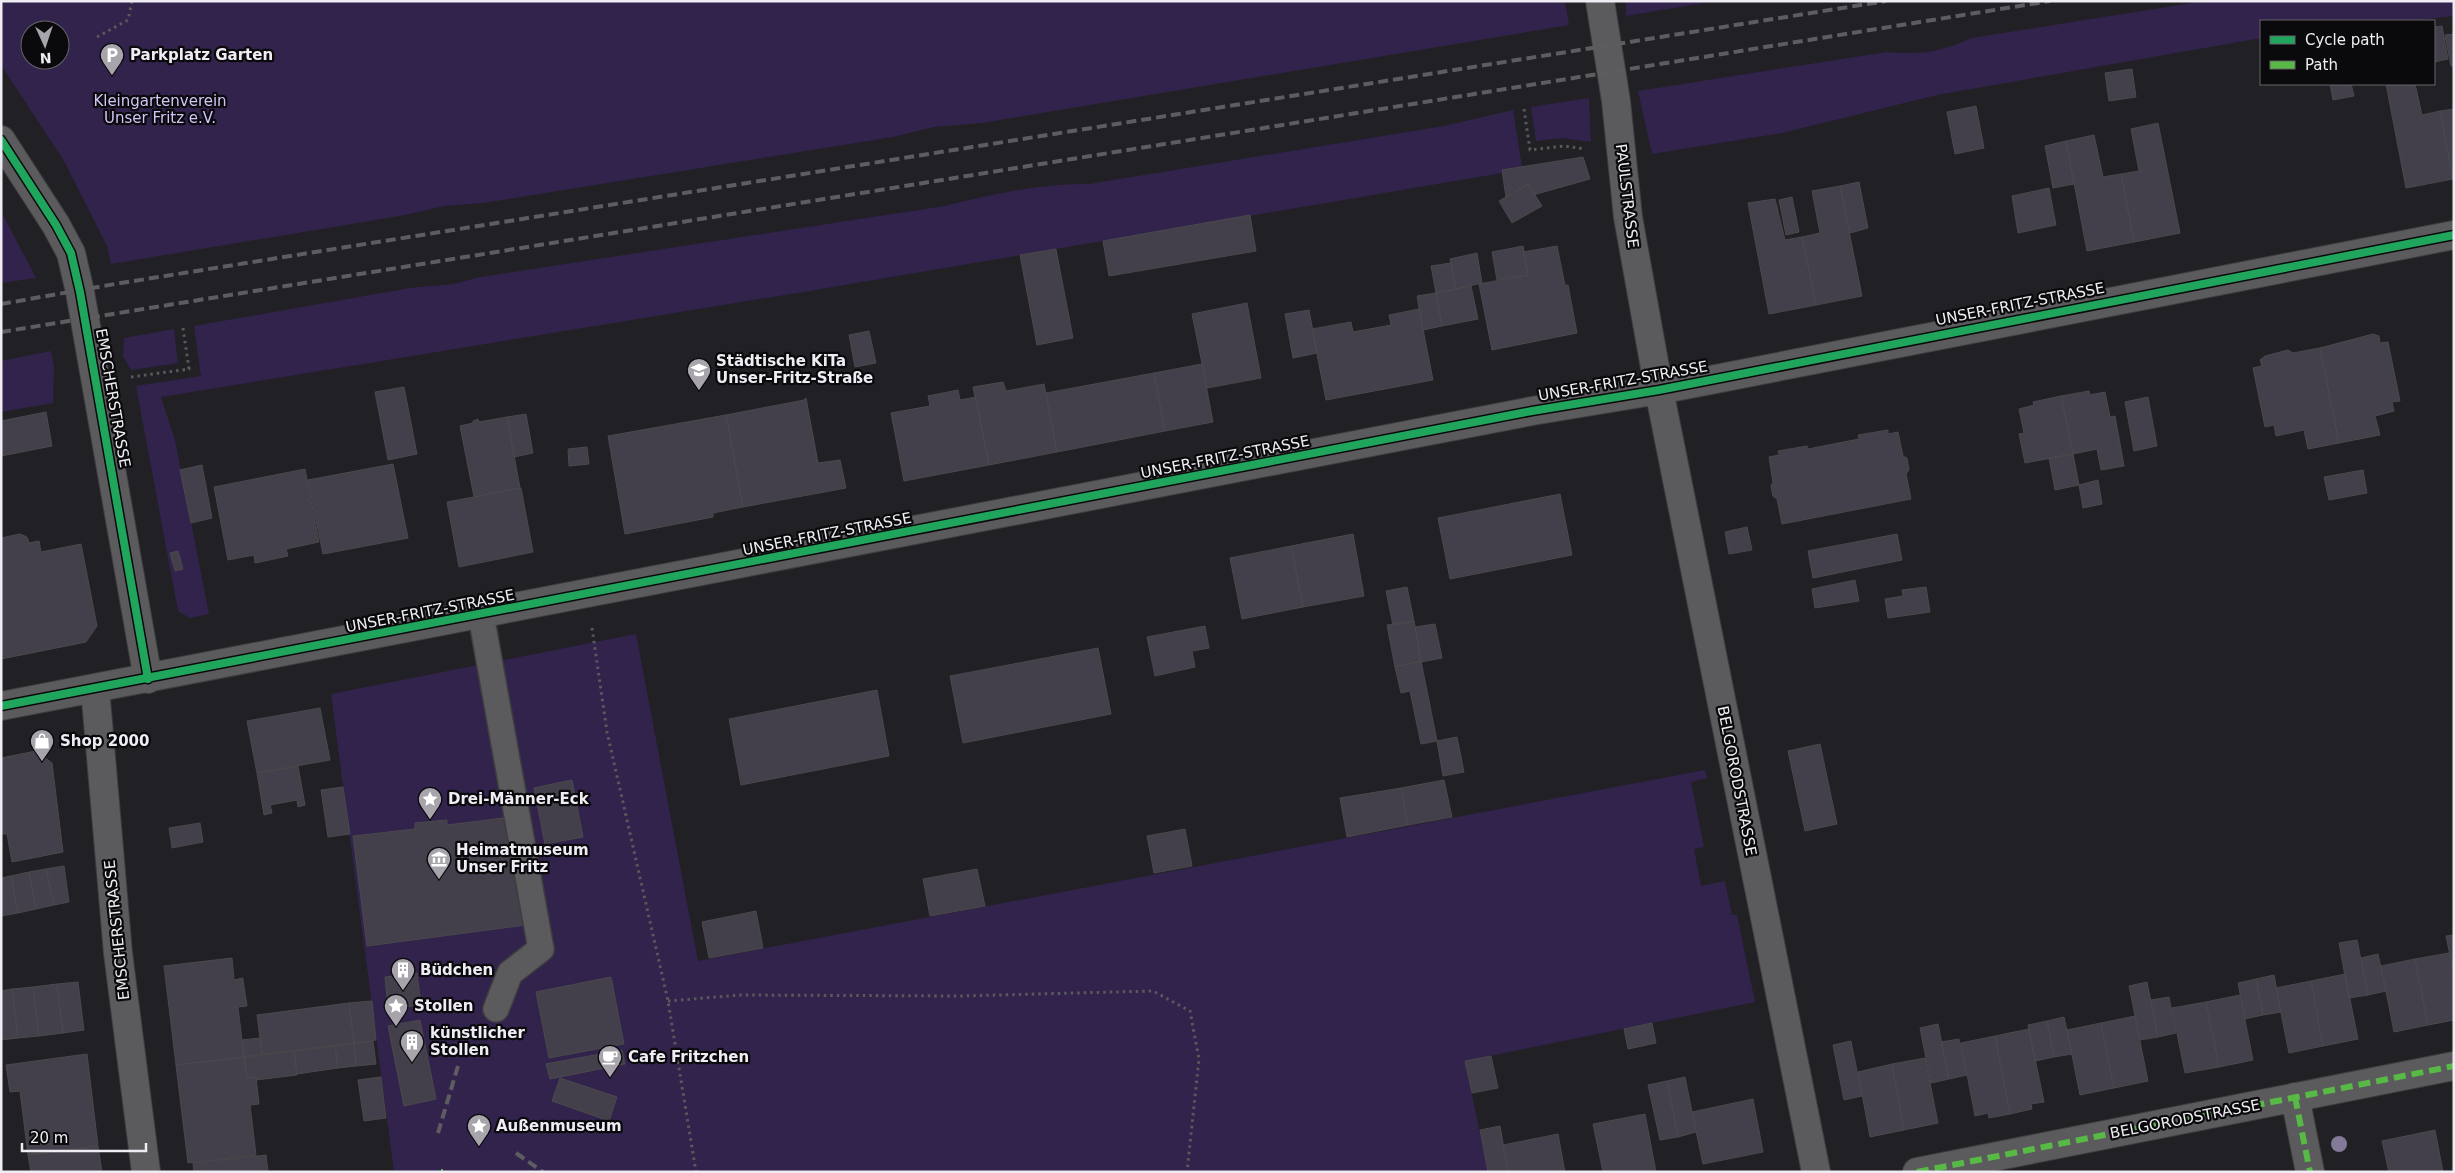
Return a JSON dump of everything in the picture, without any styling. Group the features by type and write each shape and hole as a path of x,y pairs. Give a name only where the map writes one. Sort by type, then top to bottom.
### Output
{"street":[{"name":"PAULSTRASSE","path":"1600,1 1616,101 1628,217 1658,390"},
{"name":"EMSCHERSTRASSE","path":"1,140 56,225 71,253 80,292 148,679"},
{"name":"UNSER-FRITZ-STRASSE","path":"1,706 1532,412 1658,390 2454,235"},
{"name":"BELGORODSTRASSE","path":"1658,390 1816,1172"},
{"name":"EMSCHERSTRASSE","path":"95,688 118,953 146,1172"},
{"name":"BELGORODSTRASSE","path":"1917,1172 2454,1066"},
{"path":"2295,1097 2310,1172"}],"lane":[{"path":"481,615 541,949 510,973 496,1009"}],"path":[{"path":"97,37 128,20 132,1"},
{"path":"1524,109 1530,150 1564,146"},
{"path":"158,373 189,369 183,328"},
{"path":"586,595 607,732 668,1001 696,1172"},
{"path":"668,1001 740,995 960,996 1153,991 1190,1010 1199,1059 1186,1172"}],"green space":[{"name":"Kleingartenverein Unser Fritz e.V.","path":"1,1 1565,1 1569,25 982,123 934,127 893,137 483,203 444,206 405,215 111,264 107,246 64,161 1,65"},
{"path":"1626,1 1716,1 1626,16"},
{"path":"2204,1 2454,1 2454,16 2418,20 2260,20 2260,38 1937,95 1782,133 1652,154 1638,91 1887,52 1921,53 1950,47 1972,38"},
{"path":"1589,98 1591,142 1562,138 1536,141 1531,107"},
{"path":"1513,110 1522,167 1502,170 1502,173 815,290 161,397 175,440 209,614 190,618 178,611 136,386 201,376 194,326 410,288 454,284 480,277 945,206 1017,190 1053,185 1089,184 1444,126"},
{"path":"1,211 36,278 1,283"},
{"path":"174,329 178,363 131,370 123,356 124,338"},
{"path":"51,351 54,367 53,403 1,412 1,361"},
{"path":"636,634 698,961 1705,770 1707,778 1691,782 1704,847 1694,849 1701,886 1725,881 1732,915 1737,915 1755,1002 1465,1061 1488,1172 394,1172 331,694"}],"building":[{"path":"2442,26 2448,59 2435,62 2435,27"},
{"path":"2454,34 2454,66 2451,66 2445,35"},
{"path":"2132,69 2136,97 2109,101 2105,73"},
{"path":"2330,85 2351,85 2354,96 2333,100"},
{"path":"2386,85 2415,85 2422,115 2440,111 2453,179 2406,188"},
{"path":"1976,106 1984,148 1955,154 1947,112"},
{"path":"2454,109 2454,179 2453,179 2440,111"},
{"path":"2158,123 2180,233 2134,242 2121,174 2139,171 2131,129"},
{"path":"2094,135 2103,177 2121,174 2134,242 2087,251 2066,141"},
{"path":"2066,141 2074,184 2053,188 2045,146"},
{"path":"1583,157 1590,179 1533,195 1528,184 1506,197 1502,170"},
{"path":"1859,182 1868,228 1850,233 1840,186"},
{"path":"1528,184 1542,206 1512,223 1499,201"},
{"path":"1840,186 1862,296 1816,305 1802,237 1820,233 1812,191"},
{"path":"2049,188 2056,225 2018,233 2012,196"},
{"path":"1792,197 1799,232 1786,235 1779,200"},
{"path":"1775,199 1785,240 1802,237 1816,305 1769,314 1748,203"},
{"path":"1250,215 1256,251 1109,276 1103,241"},
{"path":"1523,246 1528,275 1497,280 1492,252"},
{"path":"1557,246 1565,285 1568,285 1577,333 1492,350 1479,284 1528,275 1523,252"},
{"path":"1056,249 1073,338 1037,345 1020,255"},
{"path":"1477,253 1482,283 1456,289 1450,259"},
{"path":"1451,263 1456,289 1436,293 1431,266"},
{"path":"1471,286 1478,319 1442,326 1436,293"},
{"path":"1436,293 1442,326 1423,330 1417,296"},
{"path":"1247,303 1261,378 1207,388 1192,314"},
{"path":"1419,309 1433,380 1326,400 1312,329 1351,322 1353,332 1391,325 1389,315"},
{"path":"1309,310 1317,353 1293,358 1285,314"},
{"path":"869,331 876,363 855,367 849,335"},
{"path":"2373,334 2379,336 2380,343 2388,342 2400,401 2392,402 2394,411 2375,416 2380,435 2339,443 2320,348"},
{"path":"2320,348 2339,443 2308,449 2304,430 2276,436 2274,425 2265,427 2253,368 2262,366 2260,360 2265,356 2288,350 2293,353"},
{"path":"1202,364 1213,422 1165,431 1154,373"},
{"path":"1154,373 1165,431 1057,452 1046,393"},
{"path":"1003,382 1006,391 1044,384 1057,452 989,465 973,387"},
{"path":"404,387 417,454 388,460 375,392"},
{"path":"958,390 960,400 976,397 989,465 904,481 891,413 930,406 928,396"},
{"path":"2089,391 2090,395 2105,392 2110,417 2115,416 2124,466 2101,470 2097,449 2073,454 2061,396"},
{"path":"2061,396 2073,454 2025,463 2019,434 2024,433 2019,409 2034,405 2033,402"},
{"path":"2148,397 2157,446 2134,451 2125,402"},
{"path":"806,398 818,463 840,460 846,488 743,507 726,415 804,400"},
{"path":"46,412 52,446 1,456 1,421"},
{"path":"526,414 533,453 514,457 507,417"},
{"path":"726,415 743,507 713,513 713,517 625,534 608,436"},
{"path":"507,417 520,488 474,497 460,426 473,423 473,421 478,419 479,422"},
{"path":"1888,430 1888,434 1898,432 1903,456 1907,458 1909,470 1906,474 1911,499 1782,524 1777,499 1773,496 1771,486 1773,482 1769,457 1779,455 1778,451 1807,446 1808,449 1859,439 1858,435"},
{"path":"587,447 589,464 569,466 568,449"},
{"path":"2073,454 2079,485 2055,490 2049,458"},
{"path":"393,464 408,538 323,554 308,480"},
{"path":"202,465 212,518 191,523 180,470"},
{"path":"305,469 319,542 286,549 288,556 255,563 254,555 228,560 214,487"},
{"path":"2363,470 2367,493 2329,500 2324,477"},
{"path":"2098,480 2102,504 2083,508 2079,485"},
{"path":"521,488 533,552 459,567 447,502"},
{"path":"1560,494 1572,555 1450,579 1438,518"},
{"path":"1747,527 1752,550 1729,554 1725,532"},
{"path":"20,534 27,537 29,543 39,541 41,552 81,544 97,626 86,642 1,659 1,538"},
{"path":"1353,534 1364,596 1303,607 1291,546"},
{"path":"1897,534 1902,560 1813,578 1808,551"},
{"path":"1291,546 1303,607 1242,619 1230,558"},
{"path":"178,551 183,569 175,571 170,553"},
{"path":"1855,580 1859,601 1815,608 1812,589"},
{"path":"1407,587 1414,621 1393,625 1386,591"},
{"path":"1926,587 1930,612 1888,618 1885,599 1903,596 1902,590"},
{"path":"1414,621 1421,661 1395,667 1387,625"},
{"path":"1435,624 1442,658 1421,662 1415,627"},
{"path":"1205,626 1209,648 1192,651 1195,667 1155,676 1147,637"},
{"path":"1098,648 1111,714 963,743 950,676"},
{"path":"1421,661 1437,741 1421,744 1410,691 1401,693 1395,667"},
{"path":"877,690 889,756 741,785 729,719"},
{"path":"320,708 330,760 257,773 247,721"},
{"path":"1457,737 1464,772 1443,776 1437,741"},
{"path":"1820,744 1837,824 1805,831 1788,751"},
{"path":"36,751 52,763 63,852 12,862 7,834 1,834 1,758"},
{"path":"298,766 305,805 298,807 297,800 270,805 272,813 264,815 257,773"},
{"path":"572,780 583,837 545,844 534,788"},
{"path":"1444,780 1452,817 1408,825 1401,788"},
{"path":"343,787 350,834 328,837 321,790"},
{"path":"1401,788 1408,825 1347,837 1340,798"},
{"name":"Heimatmuseum Unser Fritz","path":"511,817 526,925 367,946 353,836 415,829 415,823 447,820 447,825"},
{"path":"200,823 203,842 172,848 169,828"},
{"path":"1185,829 1192,866 1154,873 1147,836"},
{"path":"64,866 69,902 54,905 46,869"},
{"path":"46,869 54,905 36,909 29,872"},
{"path":"977,869 985,906 930,916 923,879"},
{"path":"29,872 36,909 18,913 11,876"},
{"path":"11,876 18,913 1,916 1,878"},
{"path":"756,911 763,948 709,958 702,922"},
{"path":"2454,935 2454,974 2446,936"},
{"path":"2357,940 2368,995 2349,998 2339,943"},
{"path":"2449,953 2454,974 2454,1020 2428,1025 2415,959"},
{"path":"2378,954 2386,991 2368,995 2361,958"},
{"path":"232,958 234,980 243,978 247,1006 238,1007 244,1057 176,1065 164,966"},
{"path":"2415,959 2428,1025 2394,1032 2381,966"},
{"name":"Büdchen","path":"417,973 421,1005 388,1009 385,977"},
{"path":"2345,974 2358,1039 2323,1046 2311,981"},
{"path":"2274,975 2281,1012 2263,1015 2256,979"},
{"path":"611,977 624,1044 549,1058 536,992"},
{"path":"2256,979 2263,1015 2245,1019 2238,983"},
{"path":"2311,981 2323,1046 2289,1053 2276,988"},
{"path":"78,982 84,1030 63,1033 57,984"},
{"path":"2147,982 2158,1037 2140,1040 2129,986"},
{"path":"57,984 63,1033 39,1036 33,987"},
{"path":"33,987 39,1036 18,1038 12,989"},
{"path":"12,989 18,1038 1,1040 1,991"},
{"path":"2240,995 2253,1060 2219,1067 2206,1002"},
{"path":"2169,997 2176,1033 2158,1037 2151,1000"},
{"path":"372,1001 376,1040 354,1043 349,1003"},
{"path":"2206,1002 2219,1067 2185,1073 2172,1008"},
{"path":"349,1003 354,1043 262,1054 257,1015"},
{"path":"2135,1016 2148,1081 2114,1088 2101,1023"},
{"path":"2064,1017 2072,1054 2054,1057 2047,1021"},
{"name":"künstlicher Stollen","path":"420,1020 436,1099 404,1106 388,1026"},
{"path":"2047,1021 2054,1057 2035,1061 2028,1025"},
{"path":"1652,1023 1656,1043 1628,1049 1624,1029"},
{"path":"2101,1023 2114,1088 2080,1095 2067,1030"},
{"path":"1938,1024 1949,1079 1931,1083 1920,1028"},
{"path":"2029,1029 2044,1102 2031,1104 2032,1109 2010,1114 1995,1036"},
{"path":"1995,1036 2010,1114 1989,1118 1988,1113 1975,1116 1961,1043"},
{"path":"260,1038 262,1054 244,1057 242,1040"},
{"path":"1959,1039 1967,1075 1949,1079 1941,1042"},
{"path":"373,1041 376,1064 356,1066 354,1043"},
{"path":"1851,1041 1862,1096 1844,1100 1833,1045"},
{"path":"354,1043 356,1066 338,1068 335,1046"},
{"path":"335,1046 338,1068 297,1074 294,1051"},
{"path":"622,1050 625,1064 550,1079 546,1064"},
{"path":"294,1051 297,1075 256,1080 256,1077 247,1078 244,1057"},
{"path":"87,1054 98,1146 28,1155 20,1091 10,1092 6,1065"},
{"path":"1491,1056 1498,1088 1472,1093 1465,1061"},
{"path":"244,1057 247,1078 256,1077 259,1104 250,1105 256,1155 188,1163 176,1065"},
{"path":"1925,1058 1938,1123 1904,1130 1892,1064"},
{"path":"1892,1064 1904,1130 1870,1137 1858,1072"},
{"path":"381,1077 386,1118 364,1121 358,1080"},
{"path":"1685,1077 1696,1132 1678,1137 1667,1081"},
{"path":"560,1078 617,1097 609,1121 552,1101"},
{"path":"1667,1081 1678,1137 1660,1140 1648,1085"},
{"path":"1753,1099 1763,1152 1703,1164 1692,1112"},
{"path":"1645,1114 1656,1172 1603,1172 1593,1124"},
{"path":"1500,1126 1508,1172 1488,1172 1480,1130"},
{"path":"2435,1130 2443,1172 2389,1172 2382,1141"},
{"path":"1558,1134 1565,1172 1508,1172 1503,1145"},
{"path":"98,1146 102,1172 31,1172 28,1155"},
{"path":"266,1155 268,1172 194,1172 193,1163"}],"railway":[{"path":"1,304 115,284 1886,1"},
{"path":"1,332 2050,1"},
{"path":"438,1133 458,1066"},
{"path":"516,1153 543,1172"}],"marked path":[{"path":"1917,1172 2454,1066"},
{"path":"2295,1097 2310,1172"}],"cycle path":[{"path":"1,140 56,225 71,253 80,292 148,679"},
{"path":"1,706 1532,411 1659,390 2454,235"}],"place":[{"name":"Parkplatz Garten","path":"112,76"},
{"name":"Städtische KiTa Unser–Fritz-Straße","path":"699,391"},
{"name":"Shop 2000","path":"42,762"},
{"name":"Drei-Männer-Eck","path":"430,820"},
{"name":"Heimatmuseum Unser Fritz","path":"439,880"},
{"name":"Büdchen","path":"403,991"},
{"name":"Stollen","path":"396,1027"},
{"name":"künstlicher Stollen","path":"412,1063"},
{"name":"Cafe Fritzchen","path":"610,1078"},
{"name":"Außenmuseum","path":"479,1147"}]}
